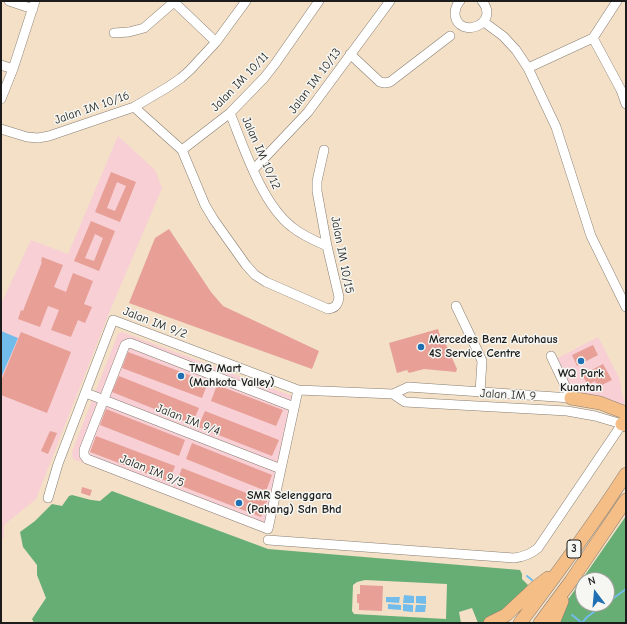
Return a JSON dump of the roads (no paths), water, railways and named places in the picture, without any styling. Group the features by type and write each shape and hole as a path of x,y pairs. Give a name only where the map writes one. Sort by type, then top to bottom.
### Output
{"highway":[{"path":"571,398 600,403 625,421"},
{"path":"610,498 626,466"},
{"name":"3","path":"520,623 561,568 626,474"},
{"name":"3","path":"540,623 571,582 626,500"},
{"path":"490,623 506,614 536,587 561,568"},
{"path":"553,623 571,582"}],"street":[{"path":"1,99 13,69 34,5 9,1"},
{"path":"114,33 129,32 144,28 174,1 216,42"},
{"name":"Jalan IM 10/16","path":"1,129 28,137 38,138 49,136 134,107 181,78 216,42 246,1"},
{"name":"Jalan IM 10/11","path":"182,150 230,113 264,78 276,64 319,1"},
{"name":"Jalan IM 10/13","path":"253,170 308,112 390,1"},
{"path":"458,2 455,10 459,23 465,27 472,28 484,22 486,17 487,11 482,1"},
{"path":"528,68 593,38 617,1"},
{"path":"484,22 503,36 516,50 528,68 556,127 591,236 626,307"},
{"path":"350,54 380,82 385,83 390,82 450,36"},
{"path":"593,38 624,89 626,104"},
{"path":"1,65 13,69"},
{"name":"Jalan IM 10/15","path":"134,107 182,150 205,205 246,266 255,275 266,282 328,309 332,308 339,302 339,297 327,246 317,191 317,181 324,150"},
{"name":"Jalan IM 10/12","path":"230,113 262,189 279,215 304,236 327,246"},
{"path":"456,306 482,361 480,392"},
{"name":"Jalan IM 9/2","path":"48,498 58,464 113,320 298,390"},
{"path":"103,400 125,345 130,343 294,407"},
{"path":"551,356 571,398"},
{"name":"Jalan IM 9","path":"298,390 393,394 408,388 418,388 571,398"},
{"path":"418,388 414,394 415,399 418,402"},
{"path":"428,403 431,398 430,389"},
{"path":"281,469 298,390"},
{"name":"Jalan IM 9/4","path":"86,393 281,469"},
{"name":"Jalan IM 9","path":"393,394 405,402 567,411 625,421"},
{"name":"Jalan IM 9/5","path":"103,400 84,450 84,455 87,458 268,529 281,469"},
{"path":"268,540 514,558 520,557 538,548 625,421"}],"water":[{"path":"1,331 18,338 1,378"},
{"path":"404,595 414,596 414,603 403,603"},
{"path":"416,596 426,596 426,604 416,603"},
{"path":"386,597 400,597 399,603 386,602"},
{"path":"388,604 401,605 401,610 388,609"},
{"path":"403,604 413,605 413,612 403,611"},
{"path":"416,605 426,605 425,612 415,612"}],"waterway":[{"path":"527,576 532,580"},
{"path":"615,597 626,589"},
{"path":"582,623 594,612"},
{"path":"572,615 582,623"}],"place":[{"name":"Mercedes Benz Autohaus 4S Service Centre","path":"421,347"},
{"name":"WQ Park Kuantan","path":"581,361"},
{"name":"TMG Mart (Mahkota Valley)","path":"181,376"},
{"name":"SMR Selenggara (Pahang) Sdn Bhd","path":"239,503"}]}
